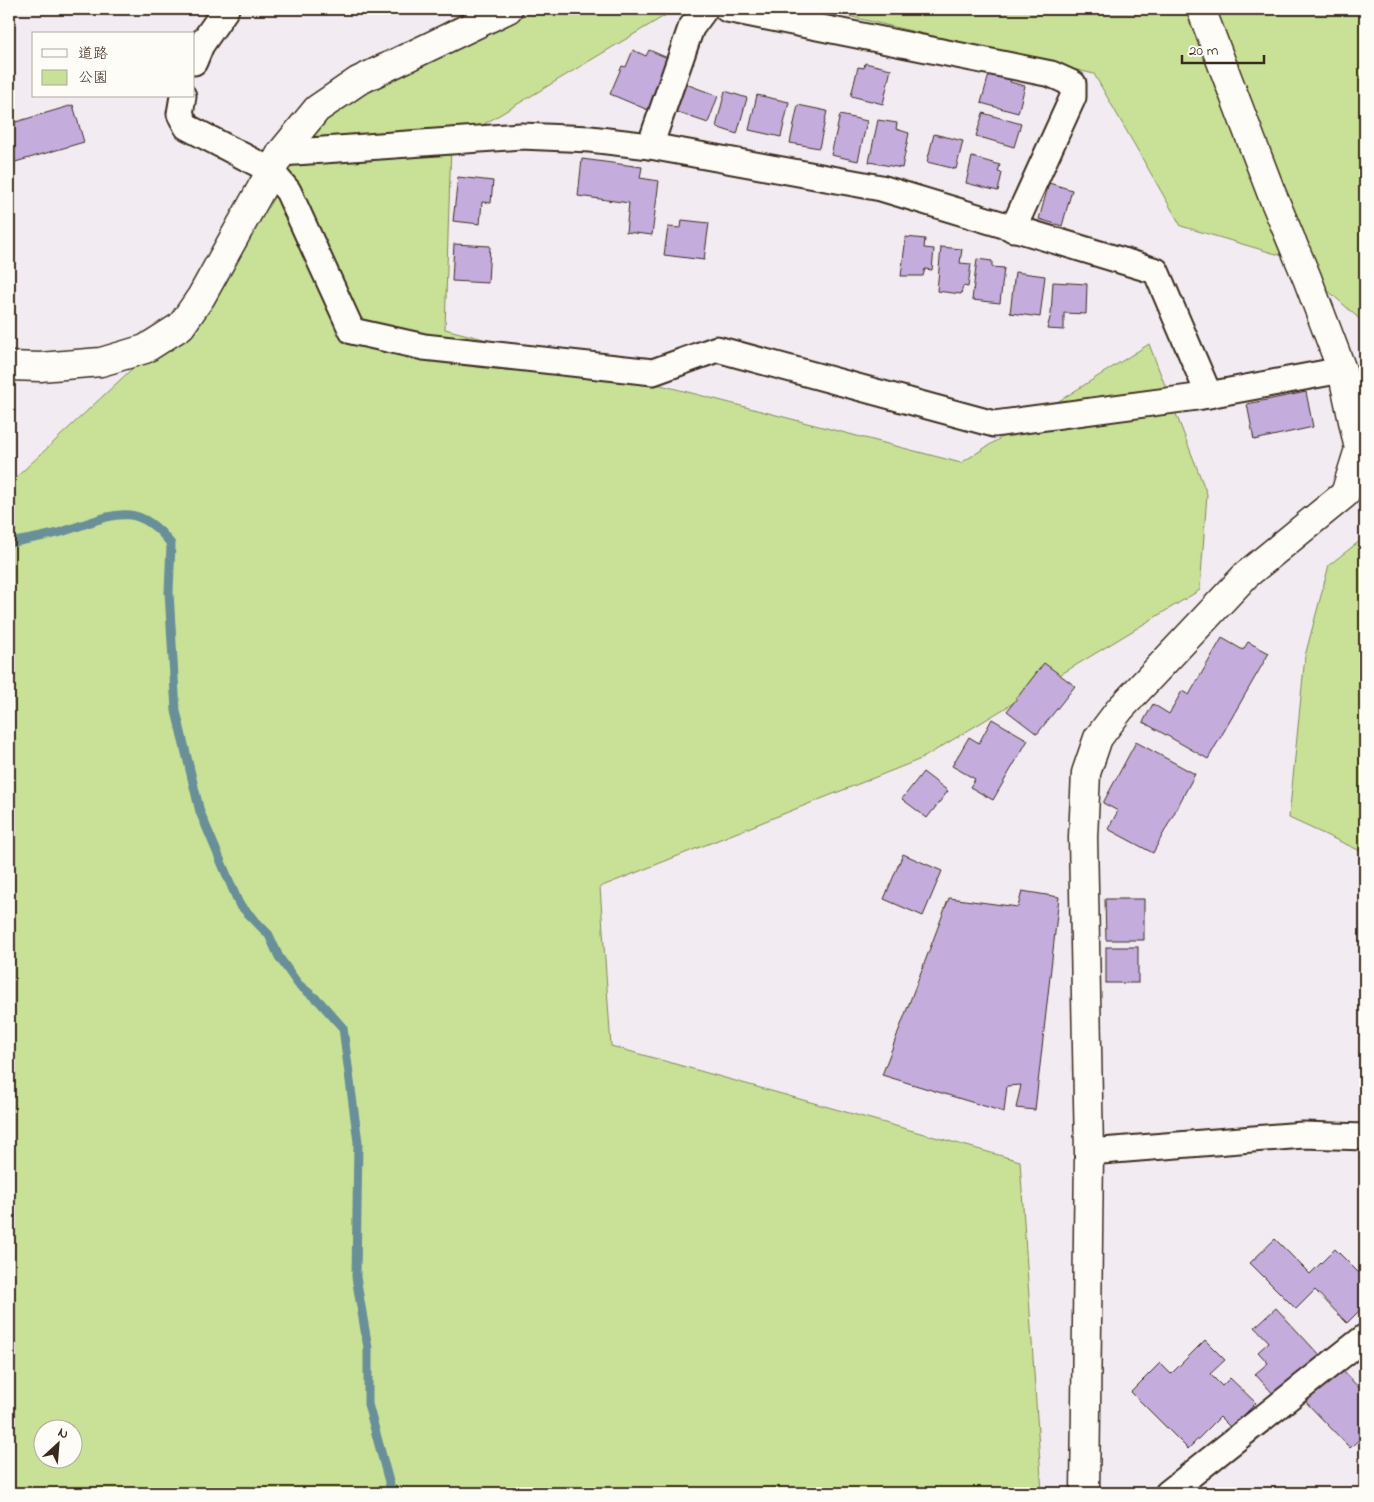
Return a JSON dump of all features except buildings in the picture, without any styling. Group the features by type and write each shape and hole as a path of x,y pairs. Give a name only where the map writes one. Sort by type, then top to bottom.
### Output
{"street":[{"path":"195,60 201,45 226,9"},
{"path":"9,366 40,367 101,362 144,349 181,326 201,297 276,161 318,109 358,81 508,9"},
{"path":"650,146 691,28 705,9"},
{"path":"727,9 1051,74 1073,84 1073,97 1013,229"},
{"path":"1085,1493 1089,1152 1083,837 1086,773 1098,738 1120,709 1246,575 1346,494 1357,476 1359,449 1342,370 1201,9"},
{"path":"183,98 180,114 186,127 276,161 521,136 590,139 650,146 881,188 1156,272 1209,395"},
{"path":"276,161 352,331 424,347 653,372 717,349 994,424 1209,395 1342,370"},
{"path":"1089,1152 1303,1135 1365,1137"},
{"path":"1168,1493 1365,1337"}],"green space":[{"path":"469,9 676,9 451,144 445,329 961,463 1149,344 1207,494 1200,590 921,759 600,887 611,1046 1020,1161 1042,1493 9,1493 9,484 135,366 292,164 353,74"},
{"path":"818,9 1365,9 1365,324 1293,259 1181,226 1094,74"},
{"path":"1365,537 1365,853 1289,818 1305,656 1329,565"}],"waterway":[{"path":"9,543 58,533 105,517 132,515 144,520 157,529 171,544 169,592 176,711 200,812 239,904 269,935 279,957 298,984 319,1001 343,1028 358,1142 356,1277 368,1348 368,1404 392,1493"}]}
